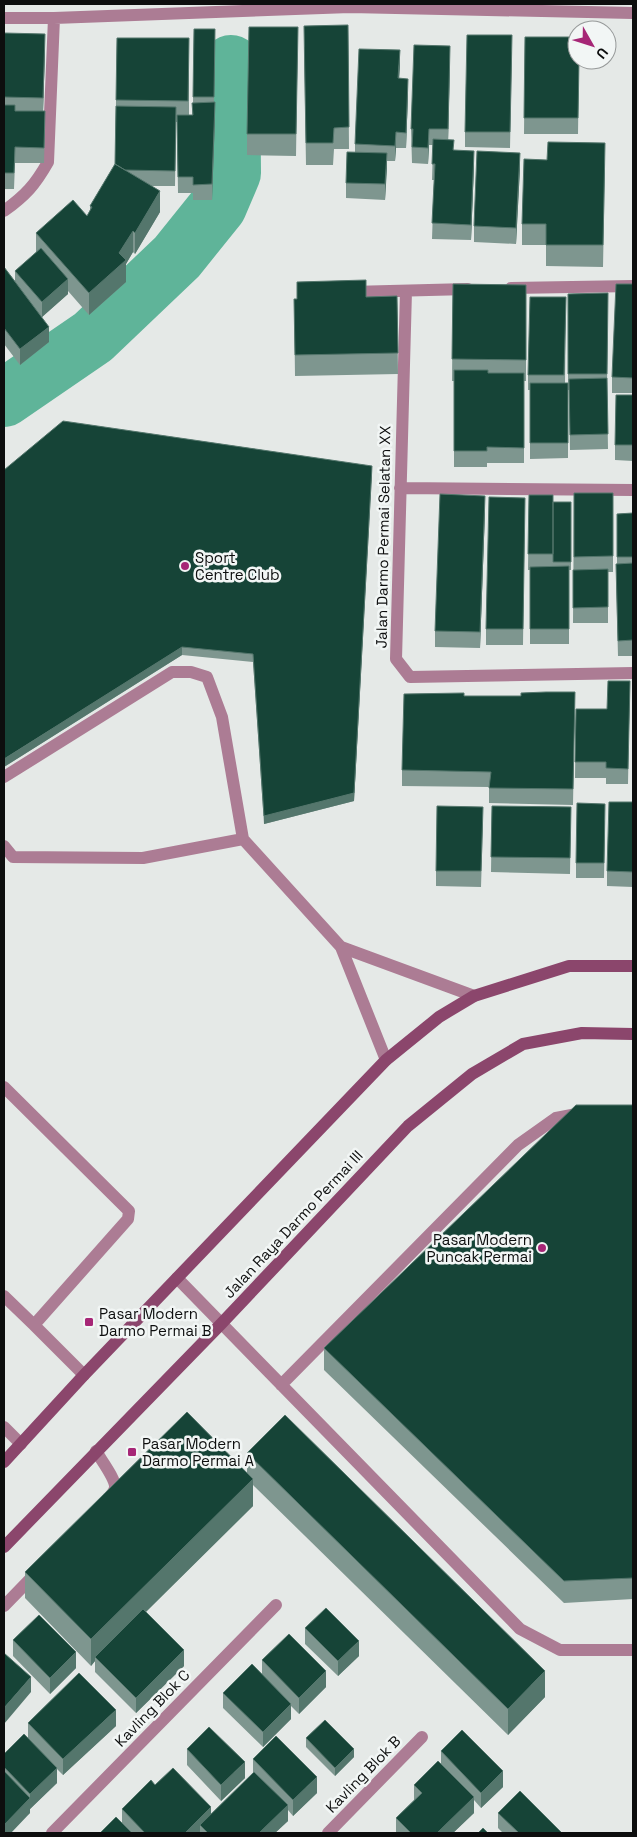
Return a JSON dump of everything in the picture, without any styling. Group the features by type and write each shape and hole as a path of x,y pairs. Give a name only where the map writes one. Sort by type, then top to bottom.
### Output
{"main road":[{"path":"4,1462 84,1375 386,1060 439,1017 474,996 569,966 633,966"},
{"name":"Jalan Raya Darmo Permai III","path":"4,1547 221,1324 408,1126 472,1074 523,1044 582,1033 633,1034"}],"street":[{"path":"4,18 54,18 350,5 633,13"},
{"path":"4,211 23,197 37,180 48,162 54,18"},
{"path":"341,292 633,286"},
{"name":"Jalan Darmo Permai Selatan XX","path":"406,291 396,659 410,676 633,673"},
{"path":"400,488 633,490"},
{"path":"4,776 172,672 191,672 207,677 222,717 243,839 341,948 386,1060"},
{"path":"4,846 13,857 143,858 243,839"},
{"path":"341,948 474,996"},
{"path":"4,1087 129,1211 128,1219 34,1325"},
{"path":"281,1385 518,1145 556,1118 595,1111"},
{"path":"177,1278 520,1629 560,1650 633,1650"},
{"path":"4,1296 84,1375"},
{"path":"4,1428 21,1444"},
{"path":"96,1451 114,1480 115,1487 113,1493 99,1507"},
{"path":"4,1606 45,1564"},
{"name":"Kavling Blok C","path":"52,1833 276,1605"},
{"name":"Kavling Blok B","path":"328,1833 422,1737"}],"building":[{"path":"348,25 349,127 334,128 333,143 306,143 304,26"},
{"path":"249,27 298,27 296,134 247,134"},
{"path":"194,29 215,29 214,97 193,97"},
{"path":"4,33 45,34 43,98 4,97"},
{"path":"467,35 512,35 510,132 465,132"},
{"path":"525,37 567,37 567,70 579,70 578,118 524,118"},
{"path":"117,38 189,38 188,101 116,100"},
{"path":"414,45 450,46 448,129 429,129 428,148 412,147"},
{"path":"359,49 400,50 398,78 408,79 406,133 396,132 395,146 355,144"},
{"path":"215,102 212,184 193,185 193,177 178,177 177,115 193,115 192,103"},
{"path":"4,105 15,105 15,111 45,111 44,148 15,147 14,173 4,173"},
{"path":"116,106 176,107 175,171 125,170 115,164"},
{"path":"433,139 454,140 453,150 474,151 471,225 432,223 435,164 432,164"},
{"path":"548,142 605,143 603,245 546,245 546,224 522,224 524,159 547,160"},
{"path":"477,151 520,153 516,228 474,226"},
{"path":"347,152 387,153 385,184 346,183"},
{"path":"115,164 160,191 135,233 133,231 119,253 126,260 89,293 36,233 73,200 87,216 92,207 90,206"},
{"path":"41,248 68,279 42,302 15,271"},
{"path":"4,267 49,327 20,349 4,328"},
{"path":"366,280 366,297 397,296 398,353 295,355 294,299 297,299 297,282"},
{"path":"453,284 526,285 526,360 452,359"},
{"path":"616,284 633,284 633,378 612,377"},
{"path":"608,293 607,374 568,374 568,294"},
{"path":"530,297 566,297 564,375 528,375"},
{"path":"454,370 488,370 488,373 524,373 524,448 487,447 487,451 454,451"},
{"path":"607,378 608,434 570,435 569,379"},
{"path":"530,383 568,383 568,443 530,443"},
{"path":"616,395 633,395 633,445 615,445"},
{"name":"Sport Centre Club","path":"63,421 372,466 354,793 264,816 253,654 182,647 4,759 4,470"},
{"path":"574,493 613,493 613,556 574,557"},
{"path":"440,494 485,496 480,632 435,631"},
{"path":"529,495 553,495 553,554 528,554"},
{"path":"489,497 525,498 523,629 486,629"},
{"path":"553,502 571,502 571,562 553,562"},
{"path":"633,513 633,557 617,557 617,514"},
{"path":"633,563 633,640 618,641 616,564"},
{"path":"569,566 569,629 530,629 530,567"},
{"path":"608,569 608,607 573,608 573,570"},
{"path":"608,681 630,681 628,769 606,768 606,762 575,762 576,709 607,709"},
{"path":"575,692 573,789 489,788 491,772 402,770 404,694 464,693 464,696 521,696 521,693"},
{"path":"609,802 633,802 633,872 607,871"},
{"path":"577,803 605,804 604,863 576,863"},
{"path":"437,806 483,807 481,871 436,871"},
{"path":"492,806 571,807 570,858 491,857"},
{"name":"Pasar Modern Puncak Permai","path":"576,1105 633,1105 633,1578 564,1581 324,1348"},
{"path":"187,1412 253,1479 91,1639 25,1572"},
{"path":"285,1415 545,1671 508,1709 247,1453"},
{"path":"326,1608 359,1641 338,1661 305,1628"},
{"path":"143,1609 184,1650 136,1698 95,1657"},
{"path":"39,1615 76,1652 50,1678 13,1640"},
{"path":"289,1634 326,1671 299,1698 262,1660"},
{"path":"4,1653 31,1677 4,1708"},
{"path":"252,1664 291,1704 263,1732 223,1693"},
{"path":"79,1673 116,1710 63,1759 28,1723"},
{"path":"325,1720 354,1749 335,1768 306,1738"},
{"path":"209,1727 245,1762 221,1785 187,1749"},
{"path":"462,1730 503,1771 481,1793 441,1751"},
{"path":"24,1734 57,1768 30,1794 4,1767 4,1754"},
{"path":"276,1736 317,1777 293,1800 253,1759"},
{"path":"438,1761 474,1797 437,1833 411,1833 396,1818 422,1793 414,1785"},
{"path":"173,1768 211,1807 185,1833 145,1833 122,1809 151,1780 155,1785"},
{"path":"4,1771 30,1798 4,1825"},
{"path":"254,1772 288,1805 259,1833 208,1833 200,1825"},
{"path":"520,1791 562,1833 519,1833 498,1813"},
{"path":"116,1817 132,1833 100,1833"},
{"path":"483,1828 488,1833 478,1833"}],"waterway":[{"path":"4,398 93,337 177,257 218,206 232,173 231,64"}],"place":[{"name":"Sport Centre Club","path":"185,566"},
{"name":"Pasar Modern Puncak Permai","path":"542,1248"},
{"name":"Pasar Modern Darmo Permai B","path":"89,1322"},
{"name":"Pasar Modern Darmo Permai A","path":"132,1452"}]}
